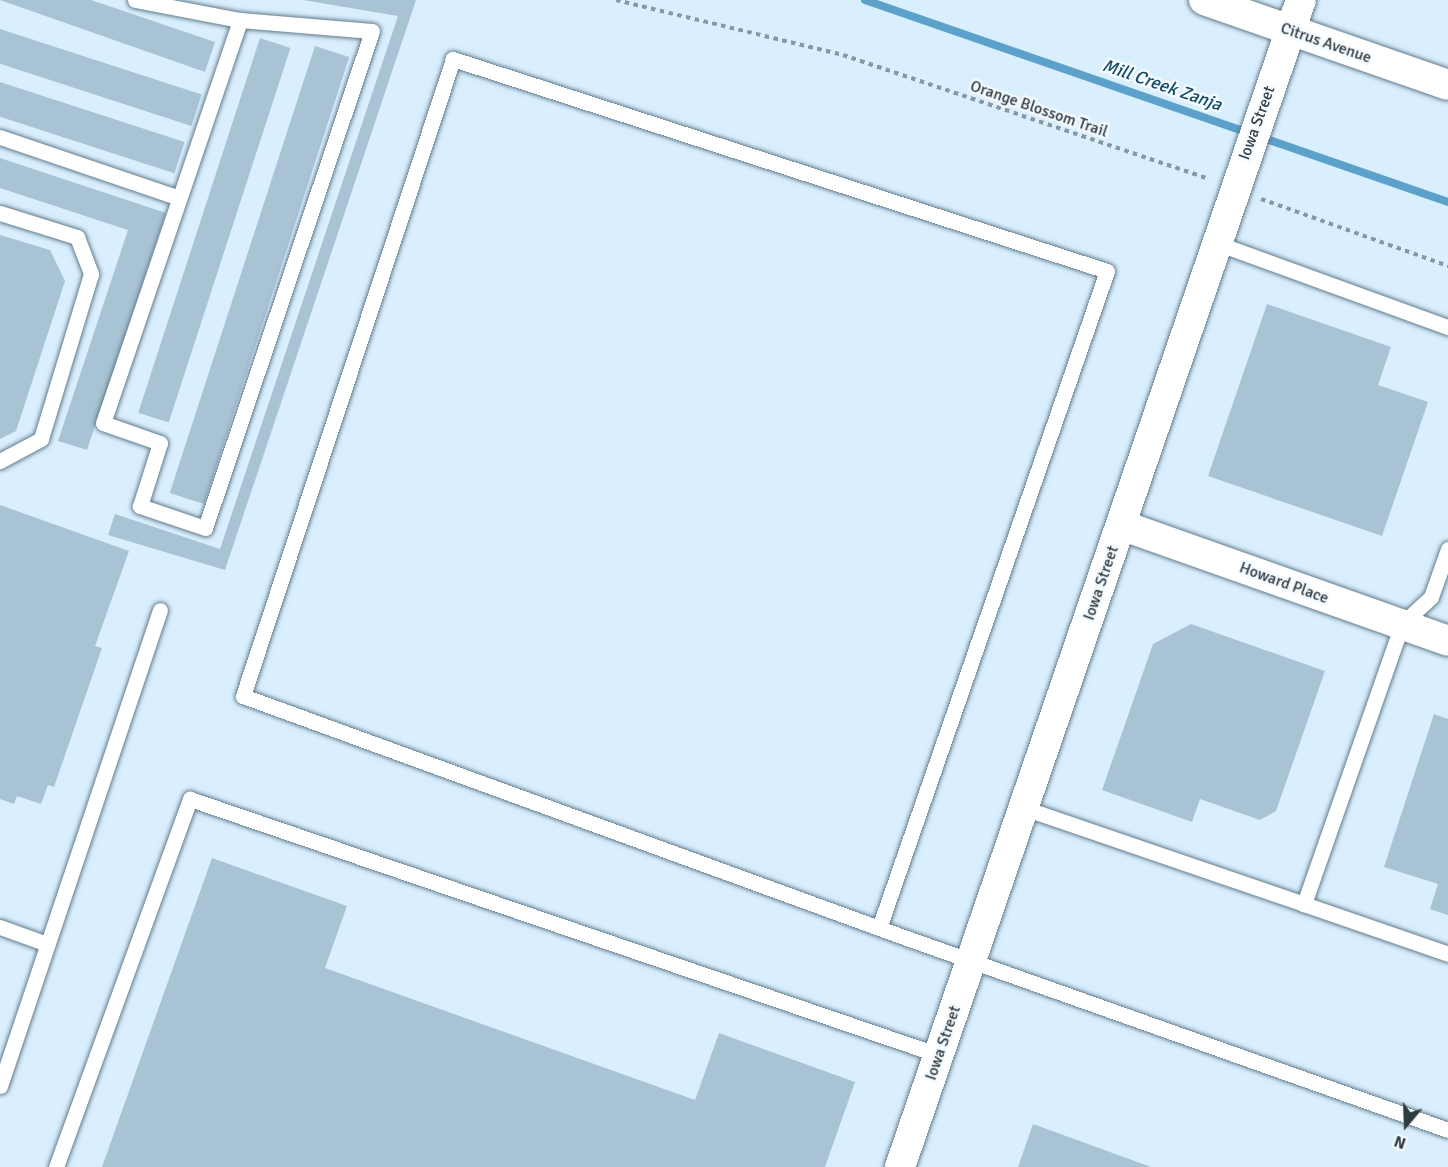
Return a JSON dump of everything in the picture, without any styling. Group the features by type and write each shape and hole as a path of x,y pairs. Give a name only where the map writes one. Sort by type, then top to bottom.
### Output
{"street":[{"name":"Citrus Avenue","path":"1204,0 1448,85"},
{"name":"Iowa Street","path":"900,1167 1121,525 1214,242 1301,0"},
{"name":"Howard Place","path":"1121,525 1448,641"}],"lane":[{"path":"135,0 240,20 372,31 205,528 140,506 160,443 103,423 176,197 240,20"},
{"path":"879,928 1107,272 453,59 243,696 879,928 1448,1130"},
{"path":"0,137 176,197"},
{"path":"0,213 76,237 91,274 41,439 0,461"},
{"path":"1214,242 1448,327"},
{"path":"1304,904 1402,624 1431,597 1448,549"},
{"path":"0,1086 160,610"},
{"path":"56,1167 190,800 939,1055"},
{"path":"1024,808 1448,954"},
{"path":"0,927 47,944"}],"path":[{"name":"Orange Blossom Trail","path":"616,0 843,55 1238,177 1448,266"}],"building":[{"path":"0,0 91,0 215,42 205,72"},
{"path":"303,0 416,0 225,570 108,535 115,514 220,549 398,16"},
{"path":"0,29 202,95 191,126 0,64"},
{"path":"260,38 290,48 169,423 138,413"},
{"path":"315,46 349,57 204,504 170,493"},
{"path":"0,82 185,142 174,173 0,117"},
{"path":"0,158 166,213 87,450 58,441 128,230 0,188"},
{"path":"0,235 50,250 65,281 16,431 0,439"},
{"path":"1267,304 1391,347 1378,385 1428,402 1382,536 1208,476"},
{"path":"0,505 129,551 95,646 102,648 54,787 48,785 41,804 17,796 14,804 0,799"},
{"path":"1191,624 1325,671 1276,811 1260,820 1200,799 1192,822 1102,790 1153,644"},
{"path":"1434,714 1448,719 1448,915 1430,909 1438,884 1384,867"},
{"path":"212,858 347,906 325,968 695,1100 719,1033 855,1082 825,1167 102,1167"},
{"path":"1033,1124 1151,1167 1018,1167"}],"waterway":[{"name":"Mill Creek Zanja","path":"865,0 1448,202"}]}
